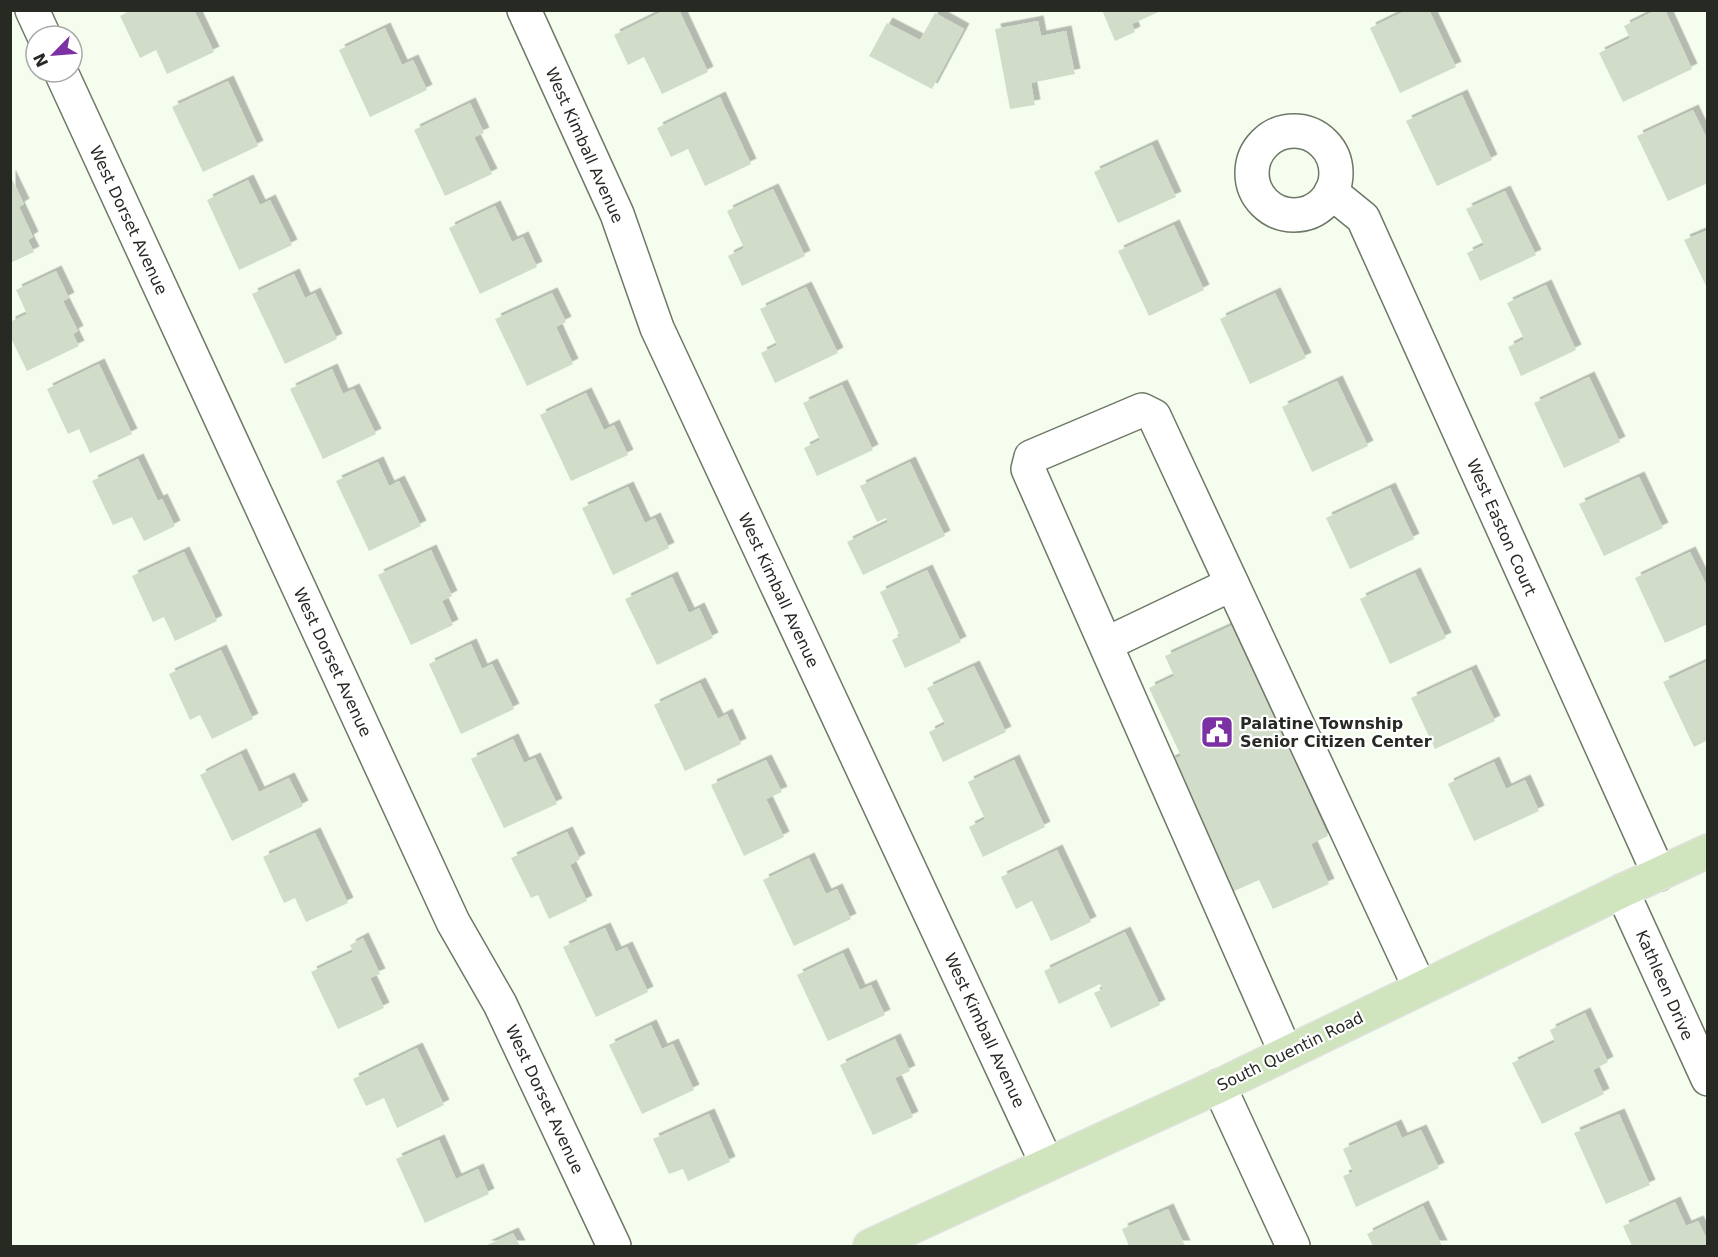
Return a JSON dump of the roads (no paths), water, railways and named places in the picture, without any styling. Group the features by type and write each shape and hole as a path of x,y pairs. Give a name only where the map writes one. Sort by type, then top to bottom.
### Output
{"main road":[{"name":"South Quentin Road","path":"870,1246 1219,1086 1707,851"}],"street":[{"path":"32,10 38,24"},
{"name":"West Kimball Avenue","path":"524,10 617,214 657,328 1047,1164"},
{"name":"West Dorset Avenue","path":"67,84 453,922 500,1004 614,1246"},
{"name":"West Easton Court","path":"1331,192 1363,218 1659,874"},
{"path":"1287,1053 1028,469 1031,457 1142,410 1154,416 1420,988"},
{"path":"1106,644 1232,584"},
{"name":"Kathleen Drive","path":"1622,891 1707,1079"},
{"path":"1219,1086 1293,1246"}],"place":[{"name":"Palatine Township Senior Citizen Center","path":"1217,732"}]}
